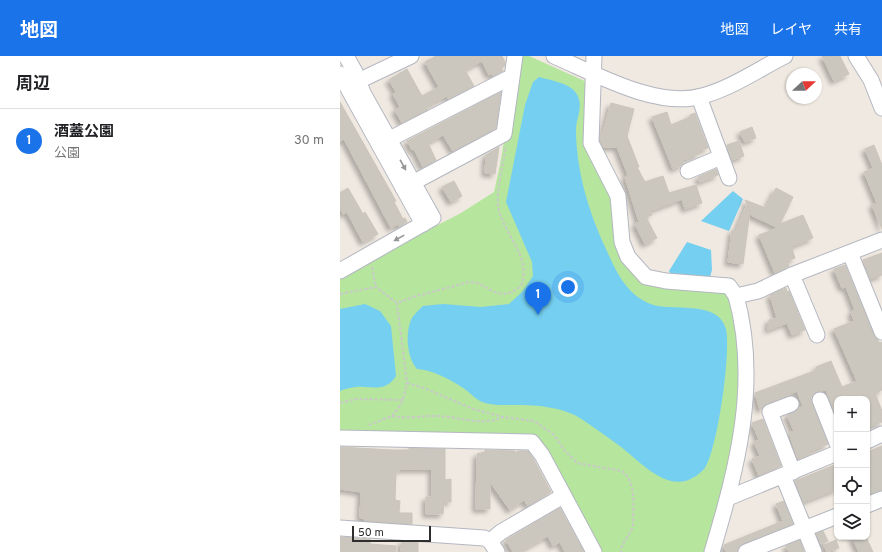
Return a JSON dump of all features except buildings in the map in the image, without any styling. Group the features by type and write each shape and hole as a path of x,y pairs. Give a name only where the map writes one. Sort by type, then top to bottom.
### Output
{"street":[{"path":"346,56 347,83"},
{"path":"347,83 411,56"},
{"path":"408,185 504,134 515,56"},
{"path":"554,56 658,98 674,100 699,97 722,88 785,56"},
{"path":"594,56 591,143 618,196 622,242 628,257 646,276 666,281 729,286 736,296 745,334 747,374 744,420 738,460 712,552"},
{"path":"856,56 876,77 882,108"},
{"path":"384,142 507,79 511,80"},
{"path":"340,271 428,221 384,142 363,93 347,83"},
{"path":"699,97 729,178"},
{"path":"688,171 722,157"},
{"path":"736,296 758,291 792,275 882,240"},
{"path":"850,253 882,332"},
{"path":"792,275 817,335"},
{"path":"820,400 834,435"},
{"path":"791,404 770,412 804,528 814,552"},
{"path":"870,439 882,434"},
{"path":"340,438 532,442 538,448 594,552"},
{"path":"728,498 834,454"},
{"path":"340,528 484,538 494,546 501,532 563,496"},
{"path":"870,504 882,499"},
{"path":"746,552 834,517"}],"path":[{"path":"379,249 372,268 376,287 389,299 397,303 413,297 470,282 476,282 491,292 502,293 515,291 521,286 524,272 516,244 499,215 497,203 506,144"},
{"path":"340,294 376,287"},
{"path":"392,416 402,400 407,383 397,303"},
{"path":"340,403 356,399 402,400"},
{"path":"364,426 392,416 408,418 451,416 489,421 497,420 503,417"}],"green space":[{"path":"518,56 529,56 589,83 585,142 612,192 641,281 725,292 733,300 740,330 739,424 709,552 601,552 540,444 340,432 340,276 461,213 494,192 500,165"}],"water":[{"path":"539,77 559,82 569,87 579,98 580,108 576,133 581,178 594,221 618,273 627,287 640,298 657,306 692,308 713,313 721,319 726,329 727,358 725,378 719,421 710,457 705,468 697,475 686,481 675,482 656,474 583,420 568,412 542,406 494,405 482,402 449,379 436,373 417,369 411,359 408,346 409,326 413,316 423,306 443,304 481,307 509,304 522,292 533,276 532,262 506,202 525,105 533,82"},
{"path":"733,191 743,199 729,231 701,221"},
{"path":"687,242 711,250 712,270 710,277 697,279 672,276 669,271"},
{"path":"365,304 380,311 391,326 396,376 390,383 382,387 356,387 340,391 340,309"}],"place":[{"name":"酒蓋公園","path":"538,315"}]}
